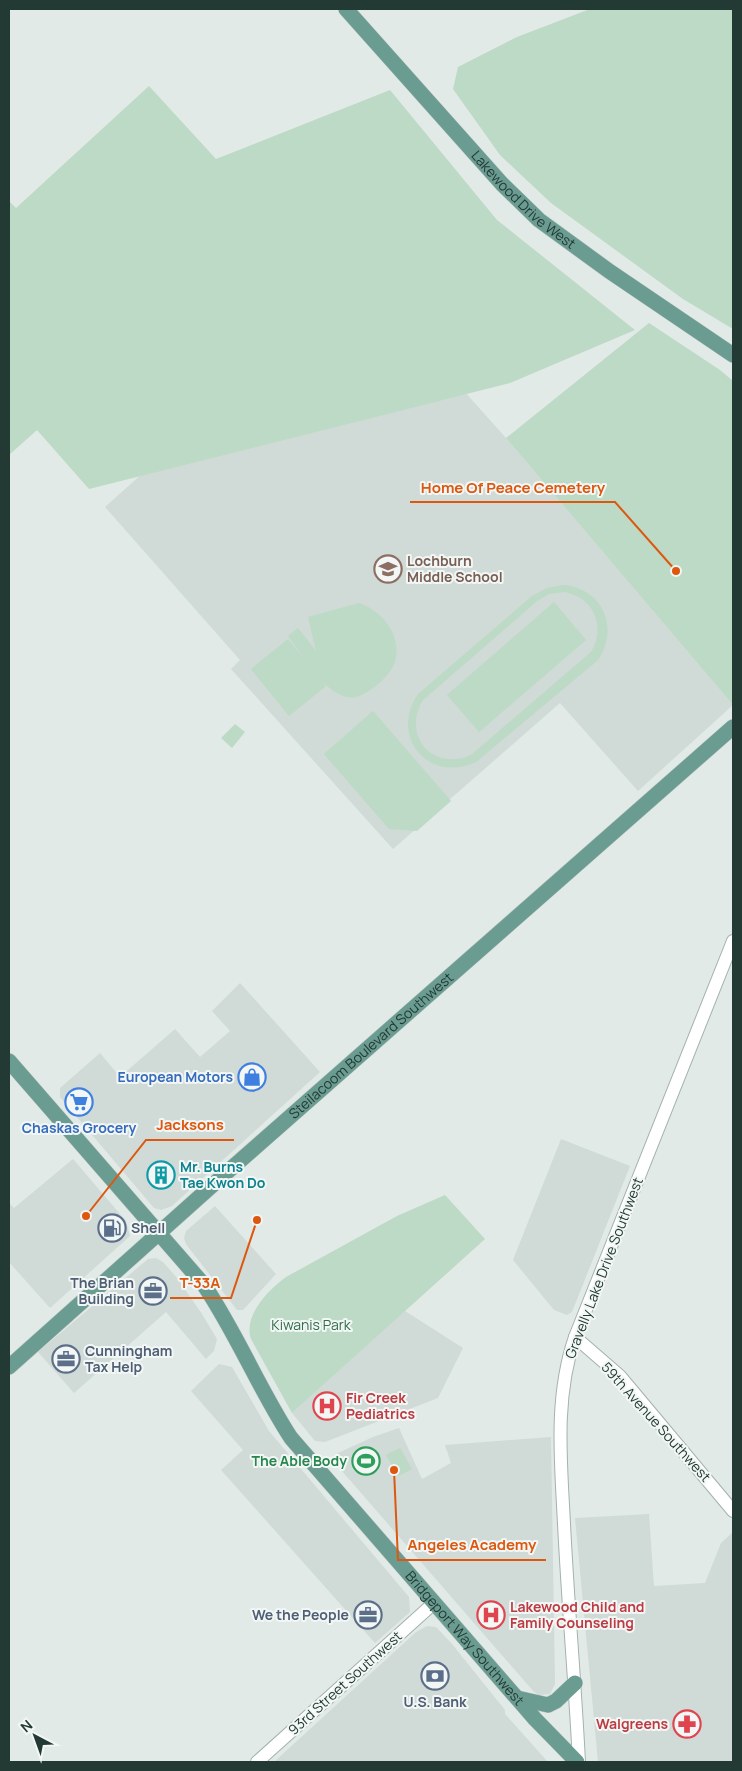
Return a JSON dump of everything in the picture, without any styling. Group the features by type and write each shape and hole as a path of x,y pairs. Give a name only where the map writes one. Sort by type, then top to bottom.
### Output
{"main road":[{"name":"Lakewood Drive West","path":"346,9 502,184 539,220 609,271 733,356"},
{"name":"Steilacoom Boulevard Southwest","path":"9,1367 234,1166 733,727"},
{"name":"Bridgeport Way Southwest","path":"9,1061 181,1258 215,1302 275,1414 291,1438 516,1697 578,1762"},
{"path":"516,1697 548,1705 556,1701 575,1683"}],"street":[{"name":"Gravelly Lake Drive Southwest","path":"578,1762 575,1683 567,1596 560,1411 563,1379 575,1337 733,941"},
{"name":"59th Avenue Southwest","path":"575,1337 620,1376 733,1511"},
{"name":"93rd Street Southwest","path":"257,1762 434,1603"}],"shaded area":[{"name":"Lochburn Middle School","path":"362,277 506,438 733,705 638,791 560,703 393,849 231,669 240,660 105,507"},
{"path":"240,983 320,1072 172,1206 161,1210 154,1208 60,1097 60,1088 100,1053 120,1077 175,1029 200,1057 230,1031 212,1011"},
{"path":"561,1139 630,1166 572,1312 567,1315 554,1310 513,1260"},
{"path":"73,1159 126,1221 130,1236 50,1308 9,1262 9,1203 14,1208"},
{"path":"215,1206 276,1274 243,1310 237,1310 186,1244 184,1238 186,1231"},
{"path":"156,1258 163,1262 177,1278 202,1314 217,1339 214,1351 206,1359 166,1312 74,1393 38,1352 148,1259"},
{"path":"405,1311 463,1348 438,1398 325,1442 315,1441 292,1413"},
{"path":"219,1364 232,1367 269,1431 409,1597 410,1612 375,1643 221,1470 243,1450 191,1391"},
{"path":"399,1428 422,1479 451,1463 445,1445 551,1437 555,1684 550,1694 539,1695 534,1692 335,1463 334,1460 338,1453 373,1437"},
{"path":"649,1514 654,1586 705,1583 721,1543 733,1532 733,1762 598,1762 575,1518"},
{"path":"427,1626 436,1627 452,1644 505,1710 505,1714 548,1762 274,1762 416,1632"}],"green space":[{"path":"590,9 733,9 733,329 683,299 551,203 500,155 453,89 458,67 517,37"},
{"path":"149,86 216,159 390,90 497,220 635,330 510,383 89,489 37,430 9,455 9,201 16,208"},
{"path":"649,323 720,370 733,381 733,705 506,438"},
{"path":"563,585 577,588 588,593 597,601 607,623 607,635 598,660 476,762 459,767 443,767 429,761 418,752 411,740 408,726 410,710 418,694 532,596 547,588","holes":["564,592 574,595 590,606 597,623 596,642 591,652 471,755 457,759 444,759 433,755 424,747 418,738 416,726 417,713 423,700 537,601 549,594"]},
{"path":"554,602 586,640 479,732 447,695"},
{"path":"359,603 383,618 393,634 396,652 393,667 379,683 361,695 350,697 336,693 325,684 288,636 298,628 316,651 308,617"},
{"path":"288,639 326,686 289,716 251,669"},
{"path":"373,711 451,801 417,831 389,829 324,754"},
{"path":"235,724 245,732 232,748 221,738"},
{"name":"Kiwanis Park","path":"445,1195 485,1239 292,1413 251,1339 249,1330 251,1321 259,1304 286,1277 397,1216"},
{"path":"400,1448 412,1469 398,1476 386,1455"}],"place":[{"name":"Lochburn Middle School","path":"388,569"},
{"name":"Home Of Peace Cemetery","path":"676,571"},
{"name":"European Motors","path":"252,1077"},
{"name":"Chaskas Grocery","path":"79,1102"},
{"name":"Mr. Burns Tae Kwon Do","path":"161,1175"},
{"name":"Jacksons","path":"86,1216"},
{"name":"T-33A","path":"257,1220"},
{"name":"Shell","path":"112,1228"},
{"name":"The Brian Building","path":"153,1291"},
{"name":"Cunningham Tax Help","path":"66,1359"},
{"name":"Fir Creek Pediatrics","path":"327,1406"},
{"name":"The Able Body","path":"366,1461"},
{"name":"Angeles Academy","path":"394,1470"},
{"name":"We the People","path":"368,1615"},
{"name":"Lakewood Child and Family Counseling","path":"491,1615"},
{"name":"U.S. Bank","path":"435,1676"},
{"name":"Walgreens","path":"687,1724"}]}
